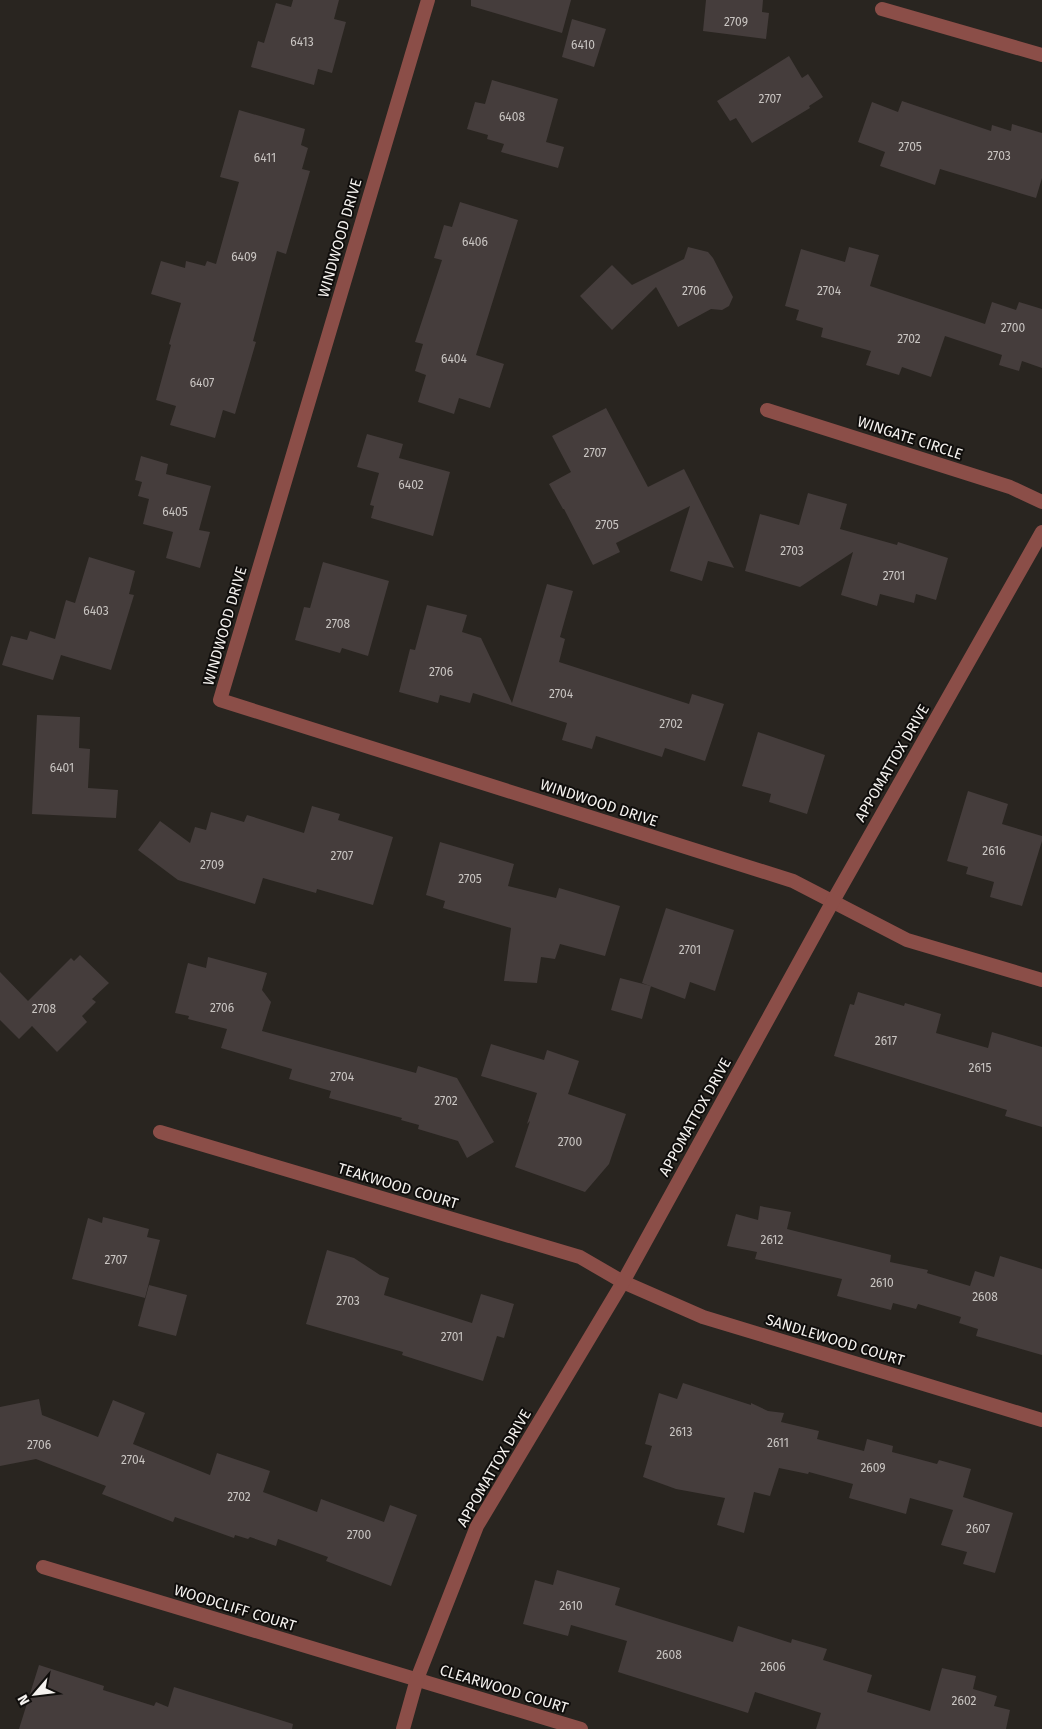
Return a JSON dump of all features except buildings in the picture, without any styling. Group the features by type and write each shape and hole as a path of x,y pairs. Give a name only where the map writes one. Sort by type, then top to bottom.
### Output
{"street":[{"name":"WINDWOOD DRIVE","path":"428,0 220,700 793,881 833,901"},
{"path":"882,9 1042,55"},
{"name":"WINGATE CIRCLE","path":"767,410 1010,487 1042,502"},
{"name":"APPOMATTOX DRIVE","path":"403,1729 417,1679 477,1526 623,1282 833,901 1042,532"},
{"path":"833,901 907,940 1042,980"},
{"name":"TEAKWOOD COURT","path":"160,1132 580,1257 623,1282"},
{"name":"SANDLEWOOD COURT","path":"623,1282 702,1317 1042,1420"},
{"name":"WOODCLIFF COURT","path":"42,1567 417,1679"},
{"name":"CLEARWOOD COURT","path":"417,1679 581,1729"}]}
